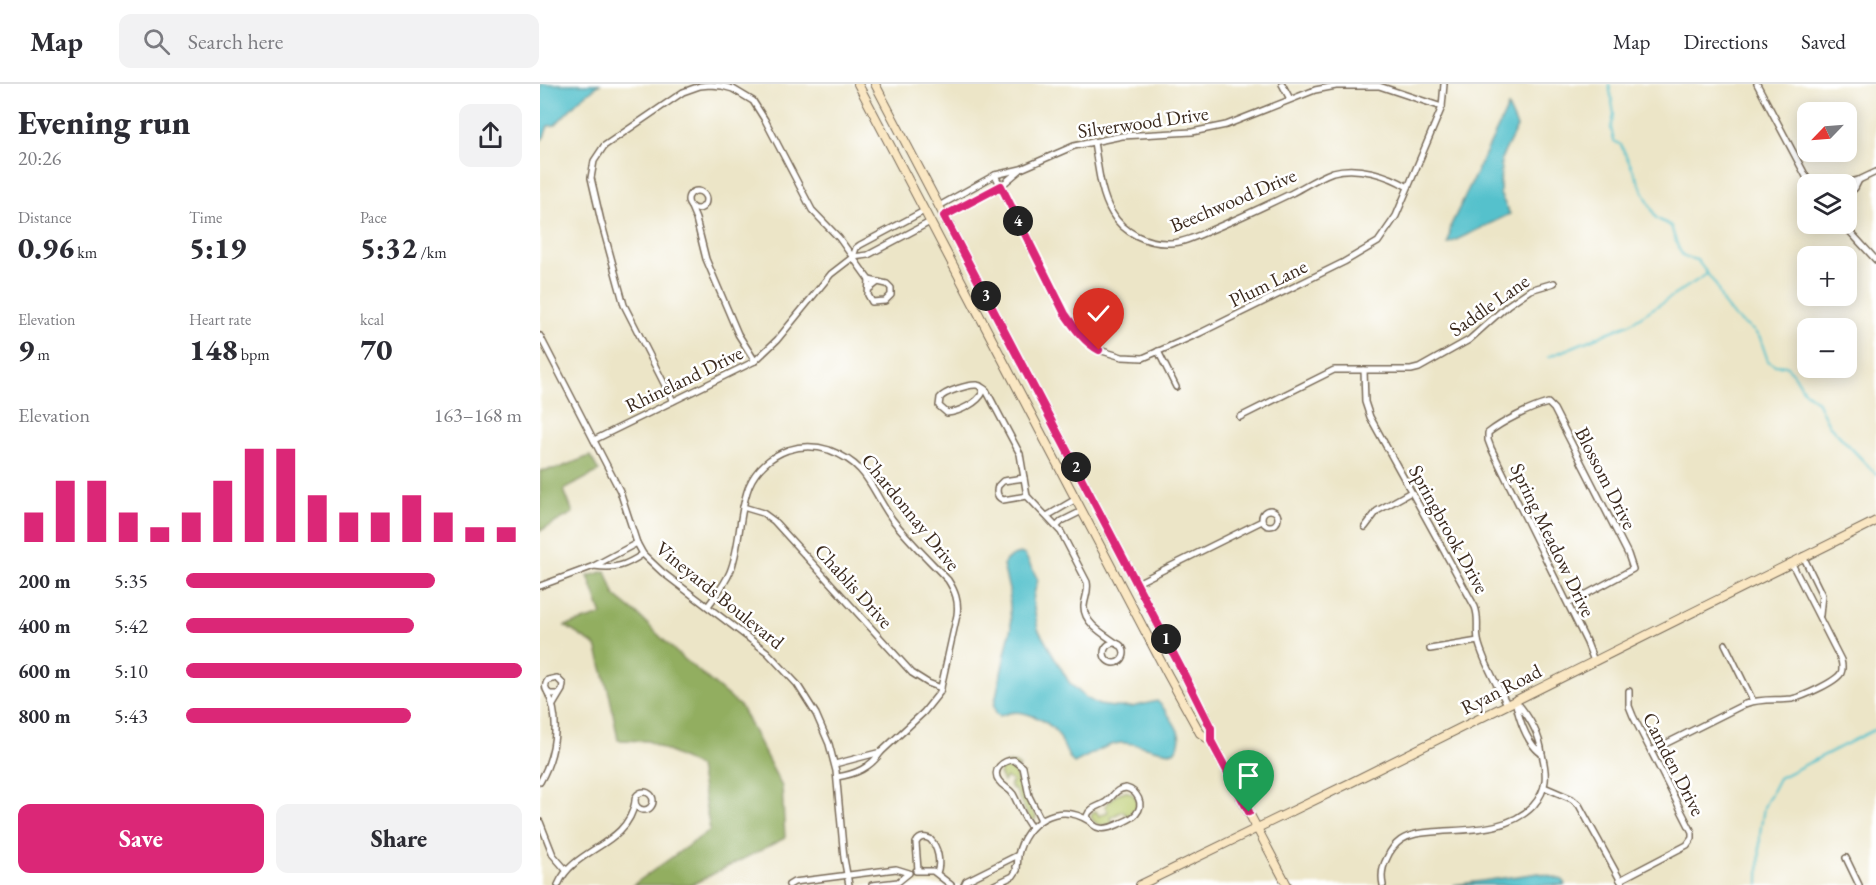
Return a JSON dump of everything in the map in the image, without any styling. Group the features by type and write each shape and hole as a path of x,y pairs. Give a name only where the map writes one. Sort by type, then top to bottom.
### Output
{"main road":[{"path":"858,84 1189,714 1200,733 1211,741 1287,885"},
{"path":"875,84 1203,711 1211,728 1211,741"},
{"path":"909,182 917,176 925,180"},
{"path":"966,289 973,292 981,286"},
{"path":"1075,498 1083,490 1090,494"},
{"name":"Ryan Road","path":"1140,885 1350,783 1876,520"},
{"path":"1134,610 1142,614 1150,609"},
{"path":"1189,714 1197,716 1203,711"}],"street":[{"path":"1282,84 1290,99"},
{"name":"Plum Lane","path":"1001,186 1065,314 1077,332 1092,346 1108,354 1143,358 1200,333 1344,262 1378,242 1396,216 1442,107 1444,84"},
{"path":"1757,84 1805,174"},
{"path":"673,401 624,304 591,178 594,161 604,146 683,92 700,86 722,86 734,89 746,96 759,109 812,210 839,238 869,280 868,295 872,302 880,302 891,295 891,288 887,284 869,280"},
{"name":"Silverwood Drive","path":"939,206 995,176 1021,169 1074,146 1122,136 1192,132 1226,125 1315,90 1335,86 1379,86 1442,107"},
{"name":"Beechwood Drive","path":"1094,142 1110,211 1131,233 1152,242 1171,244 1184,241 1252,212 1334,172 1349,170 1369,172 1408,187"},
{"name":"Silverwood Drive","path":"944,216 1001,186 1021,169"},
{"path":"1857,184 1859,180 1876,172"},
{"path":"995,176 1001,186"},
{"path":"696,219 706,197 699,191 693,192 688,201 696,219 706,259 738,334 755,361"},
{"path":"691,207 702,208"},
{"name":"Rhineland Drive","path":"853,257 856,248 860,245 924,211"},
{"name":"Rhineland Drive","path":"594,440 755,361 777,340 831,274 853,257 868,255 930,222"},
{"path":"1852,234 1876,260"},
{"path":"869,289 878,282"},
{"name":"Saddle Lane","path":"1240,417 1326,372 1419,368 1469,340 1508,305 1530,290 1554,283"},
{"name":"Vineyards Boulevard","path":"540,338 626,504 643,554 662,572 767,652 787,671 816,714 835,764 849,885"},
{"path":"1158,351 1176,387"},
{"name":"Springbrook Drive","path":"1364,369 1365,402 1370,417 1478,614 1478,641 1484,659 1511,702 1533,748 1542,754 1547,772 1544,787"},
{"path":"988,394 951,413 944,412 939,405 945,392 973,385 986,390 1020,454 1027,496 1057,526 1087,582 1085,615 1106,636 1119,645 1123,651 1123,657 1119,662 1112,663 1107,660 1104,654 1108,646 1106,636"},
{"path":"980,386 983,392 980,399"},
{"name":"Spring Meadow Drive","path":"1548,403 1488,433 1488,440 1594,661"},
{"name":"Blossom Drive","path":"1548,403 1554,409 1628,554 1633,569 1568,604"},
{"name":"Chardonnay Drive","path":"743,507 752,479 774,456 808,447 824,448 852,461 864,473 892,518 948,580 954,591 957,615 942,688 936,699 881,752 874,762 865,768 837,777"},
{"path":"1024,478 1003,481 998,486 997,492 1003,500 1027,496"},
{"path":"1365,527 1377,511 1411,492"},
{"path":"1047,516 1075,498"},
{"path":"708,606 724,584 730,571 743,507"},
{"name":"Chablis Drive","path":"743,507 758,511 774,521 912,673 942,688"},
{"path":"1057,526 1082,511"},
{"path":"1137,584 1262,521"},
{"path":"540,586 594,566 638,543"},
{"path":"594,566 620,567 643,554"},
{"path":"1803,556 1822,595 1820,617"},
{"path":"1651,751 1753,701 1798,698 1840,674 1841,660 1791,562"},
{"path":"1430,649 1478,641"},
{"path":"1725,644 1753,701"},
{"path":"1108,646 1119,645"},
{"path":"540,782 553,751 555,726 553,705 545,687 546,682 554,678 559,679 563,684 553,705"},
{"name":"Camden Drive","path":"1621,883 1687,844 1692,838 1691,827 1633,717 1629,706 1629,691"},
{"path":"548,693 559,694"},
{"name":"Chardonnay Drive","path":"835,764 881,752"},
{"path":"1031,827 1012,792 997,778 997,769 1003,762 1010,759 1021,764 1029,796 1041,820"},
{"path":"1383,885 1384,862 1394,846 1409,836 1490,827 1514,819 1536,803 1544,787 1572,799 1579,805 1621,883"},
{"path":"994,885 1013,876 1017,870 1018,855 1024,839 1031,827 1041,820 1059,814 1079,815 1106,802 1115,791 1123,788 1133,790 1140,801 1135,815 1110,828 1102,829 1079,815"},
{"path":"558,885 566,870 577,860 613,838 632,814 636,796 640,792 651,795 652,804 648,808 632,814"},
{"path":"635,802 643,809"},
{"path":"1089,811 1087,816 1089,821"},
{"path":"540,822 553,855 566,870"},
{"path":"918,870 916,843 924,837 930,839 935,847 939,866 937,873"},
{"path":"959,885 1018,855"},
{"path":"1846,858 1859,885"},
{"path":"1009,860 1014,863 1017,870"},
{"path":"789,885 794,882 896,869 909,873"},
{"path":"872,885 898,882 909,873 918,870 930,870 937,873 951,885"}],"green space":[{"path":"590,456 599,471 564,490 573,513 540,531 540,471 559,468"},
{"path":"606,571 615,596 741,707 782,787 785,838 691,885 633,885 710,830 699,767 648,741 618,740 610,697 596,646 565,626 602,615 588,576"},
{"path":"1009,763 1020,767 1014,769 1018,783 1023,782 1025,795 1036,817 1034,821 1030,820 1016,792 1010,786 1012,781 1006,777 1003,782 1000,771 1004,765"},
{"path":"1125,791 1136,799 1135,810 1127,816 1123,811 1111,817 1113,823 1110,824 1095,823 1091,817 1093,812 1096,811 1099,816 1108,812 1105,806 1117,794"}],"water":[{"path":"540,84 600,84 579,100 555,125 548,126 540,141"},
{"path":"1508,107 1517,127 1501,159 1500,194 1510,214 1448,244 1451,225"},
{"path":"1020,553 1025,555 1038,580 1033,602 1038,629 1069,682 1086,698 1099,705 1132,707 1157,701 1170,716 1179,734 1179,743 1174,752 1122,743 1104,748 1074,763 1057,733 1042,720 1029,714 1015,712 1000,716 996,714 994,706 1011,627 1009,590 1003,565 1007,559"},
{"path":"1539,873 1563,880 1565,885 1453,885"}],"waterway":[{"path":"1609,84 1614,114 1611,128 1614,141 1621,145 1656,218 1671,226 1677,246 1684,257 1697,260 1716,285 1723,303 1734,317 1760,338 1768,361 1775,365 1786,366 1794,374 1804,391 1817,401 1829,425 1876,474"},
{"path":"1548,357 1629,324 1707,274"},
{"path":"1759,885 1760,833 1764,807 1779,778 1876,729"}],"route":[{"path":"1099,350 1077,332 1065,314 1001,186 944,216 1182,670 1211,728 1211,741 1249,812"}]}
